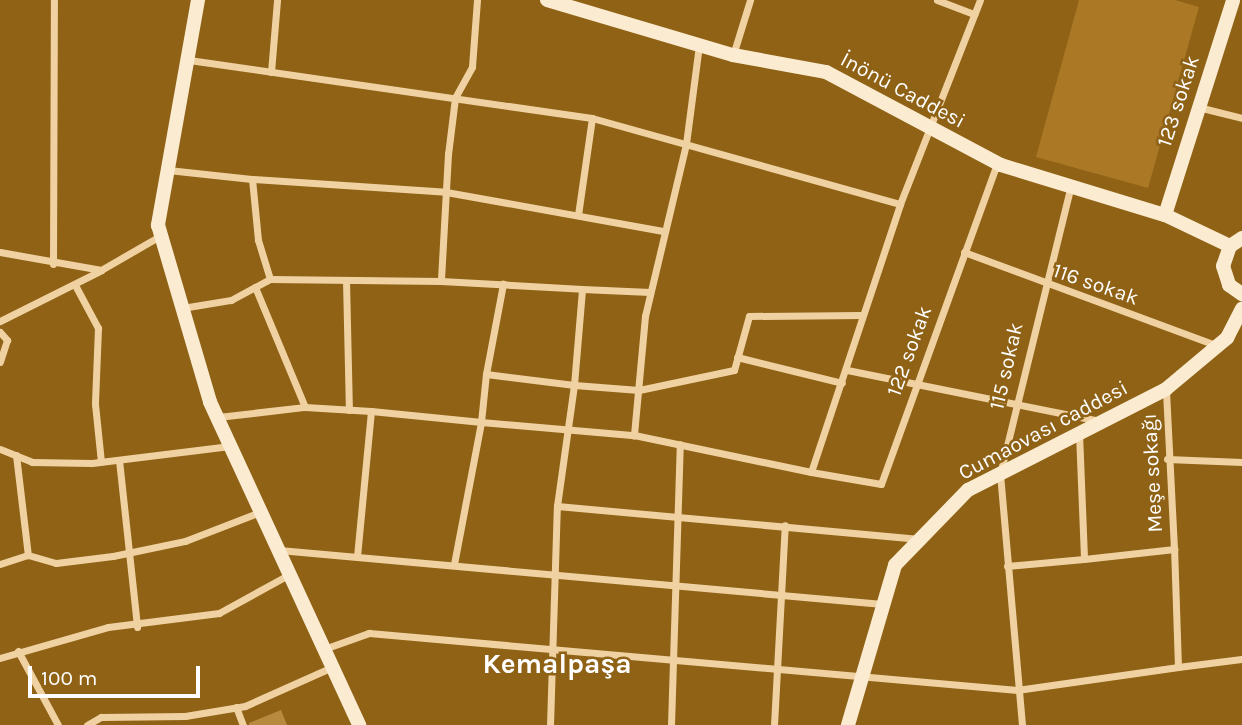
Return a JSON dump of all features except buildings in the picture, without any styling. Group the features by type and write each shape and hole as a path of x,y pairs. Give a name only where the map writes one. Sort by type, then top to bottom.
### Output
{"main road":[{"path":"198,0 167,170 160,236 180,308 217,417 359,725"},
{"name":"İnönü Caddesi","path":"547,0 733,55 826,72 997,163 1165,215 1236,242"},
{"name":"123 sokak","path":"1165,215 1233,0"},
{"path":"1236,242 1224,276 1242,294"},
{"name":"Cumaovası caddesi","path":"848,725 861,673 895,565 968,490 1166,389 1218,346 1242,309"}],"street":[{"path":"53,264 54,0"},
{"path":"271,72 277,0"},
{"path":"441,281 455,98 472,66 477,0"},
{"path":"733,55 750,0"},
{"path":"937,0 974,14"},
{"path":"217,417 305,407 634,435 811,472 900,204 928,126 980,0"},
{"path":"634,435 650,292 662,230 686,144 699,44"},
{"path":"189,60 592,118 900,204"},
{"path":"1197,107 1242,118"},
{"path":"578,215 592,118"},
{"name":"122 sokak","path":"811,472 881,484 997,163"},
{"path":"167,170 252,179 446,192 662,230"},
{"path":"252,179 258,240 270,279"},
{"name":"115 sokak","path":"1022,725 1000,474 1044,285 1071,185"},
{"path":"0,321 75,285 160,236"},
{"path":"0,252 53,264 101,270"},
{"name":"116 sokak","path":"964,252 1044,285 1218,346"},
{"path":"180,308 231,300 270,279 441,281 650,292"},
{"path":"346,280 349,410"},
{"path":"454,564 481,422 486,374 503,284"},
{"path":"75,285 99,328 94,404 102,462"},
{"path":"255,287 305,407"},
{"path":"550,725 557,506 564,429 574,384 582,289"},
{"path":"486,374 639,390 734,370 749,316 862,315"},
{"path":"0,332 7,340 0,362"},
{"path":"737,357 842,383"},
{"path":"847,370 917,381 1102,421"},
{"name":"Meşe sokağı","path":"1007,566 1174,549 1167,459 1166,389"},
{"path":"357,556 370,411"},
{"path":"1079,433 1084,559"},
{"path":"671,725 680,444"},
{"path":"0,449 32,462 102,462 230,446"},
{"path":"16,455 28,555"},
{"path":"1167,459 1242,463"},
{"path":"119,460 126,552 137,627"},
{"path":"557,506 920,539"},
{"path":"0,564 28,555 56,563 185,541 261,512"},
{"path":"774,725 785,525"},
{"path":"1174,549 1178,667"},
{"path":"279,550 555,571 883,604"},
{"path":"0,658 108,627 137,627 219,613 290,575"},
{"path":"324,649 369,633 861,673 1017,690 1242,659"},
{"path":"18,651 58,725"},
{"path":"87,725 102,717 236,707 332,667"},
{"path":"236,707 243,725"}],"shaded area":[{"path":"1079,0 1175,0 1199,7 1148,188 1036,157"}],"district":[{"name":"Kemalpaşa","path":"557,664"}]}
